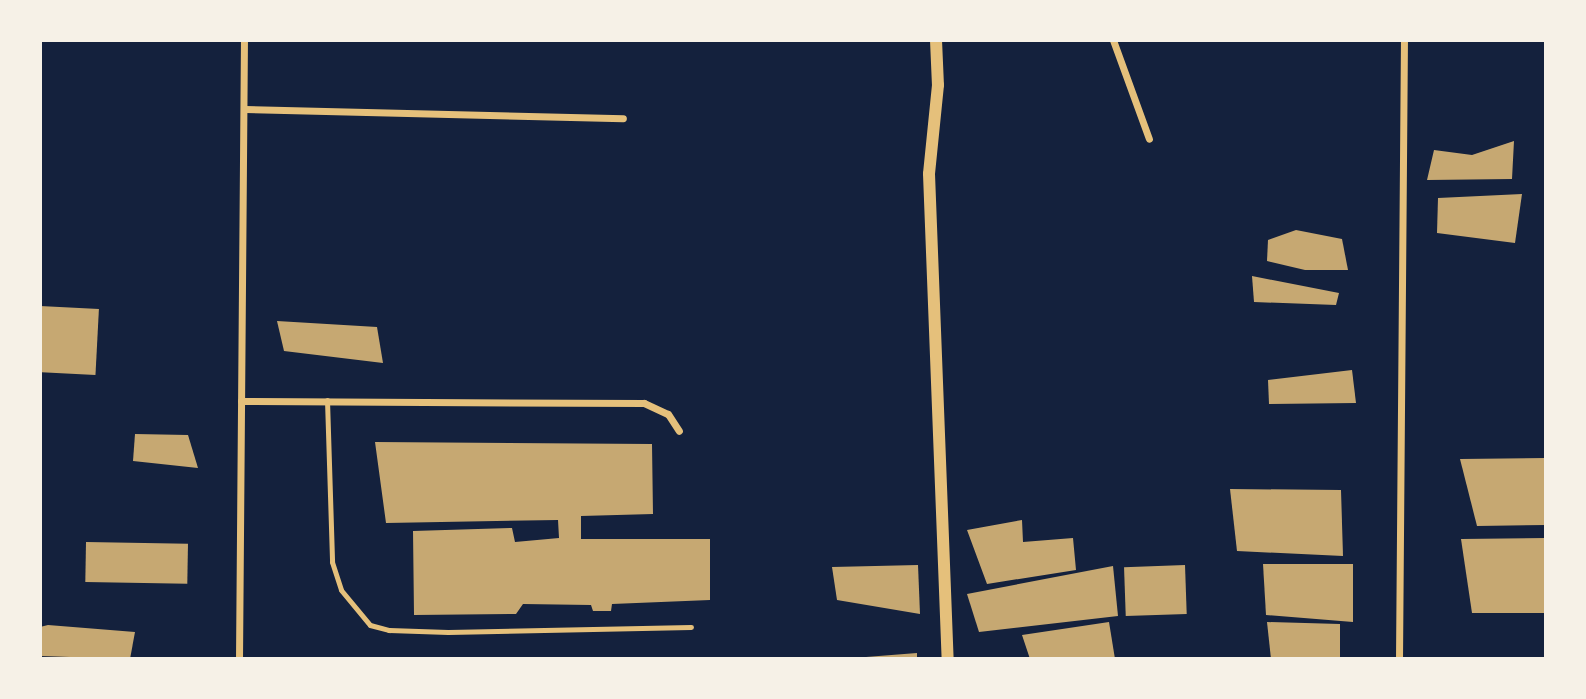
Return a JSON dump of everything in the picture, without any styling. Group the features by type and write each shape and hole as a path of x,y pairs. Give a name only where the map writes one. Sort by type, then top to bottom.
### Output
{"street":[{"path":"239,659 244,40"},
{"path":"936,40 938,85 929,174 948,659"},
{"path":"1113,40 1149,139"},
{"path":"1399,659 1404,40"},
{"path":"245,110 623,118"},
{"path":"241,401 644,403 668,414 679,431"}],"lane":[{"path":"327,400 332,562 341,590 370,625 389,630 448,632 691,627"}],"building":[{"path":"1514,141 1512,179 1427,180 1434,150 1472,155"},
{"path":"1522,194 1515,243 1437,233 1438,198"},
{"path":"1296,230 1342,239 1348,270 1305,270 1267,261 1268,240"},
{"path":"1252,276 1339,293 1336,305 1254,302"},
{"path":"40,306 99,309 95,375 40,372"},
{"path":"277,321 377,327 383,363 284,351"},
{"path":"1352,370 1356,403 1269,404 1268,380"},
{"path":"135,434 188,435 198,468 133,461"},
{"path":"375,442 652,444 653,514 581,516 581,539 710,539 710,600 612,604 611,611 593,611 591,605 523,604 516,614 414,615 413,531 512,528 515,542 559,538 558,520 386,523"},
{"path":"1546,458 1546,525 1477,526 1460,459"},
{"path":"1230,489 1341,490 1343,556 1237,551"},
{"path":"1022,520 1023,542 1073,538 1076,570 987,584 967,530"},
{"path":"1546,538 1546,613 1472,613 1461,539"},
{"path":"86,542 188,544 187,584 85,582"},
{"path":"1263,564 1353,564 1353,622 1266,615"},
{"path":"918,565 920,614 837,600 832,567"},
{"path":"1185,565 1187,614 1126,616 1124,567"},
{"path":"1113,566 1118,616 979,632 967,594"},
{"path":"1109,622 1115,659 1030,659 1022,635"},
{"path":"1267,622 1340,624 1340,657 1271,659"},
{"path":"48,625 135,632 130,659 40,656 40,627"},
{"path":"917,653 917,659 866,659 866,657"}]}
